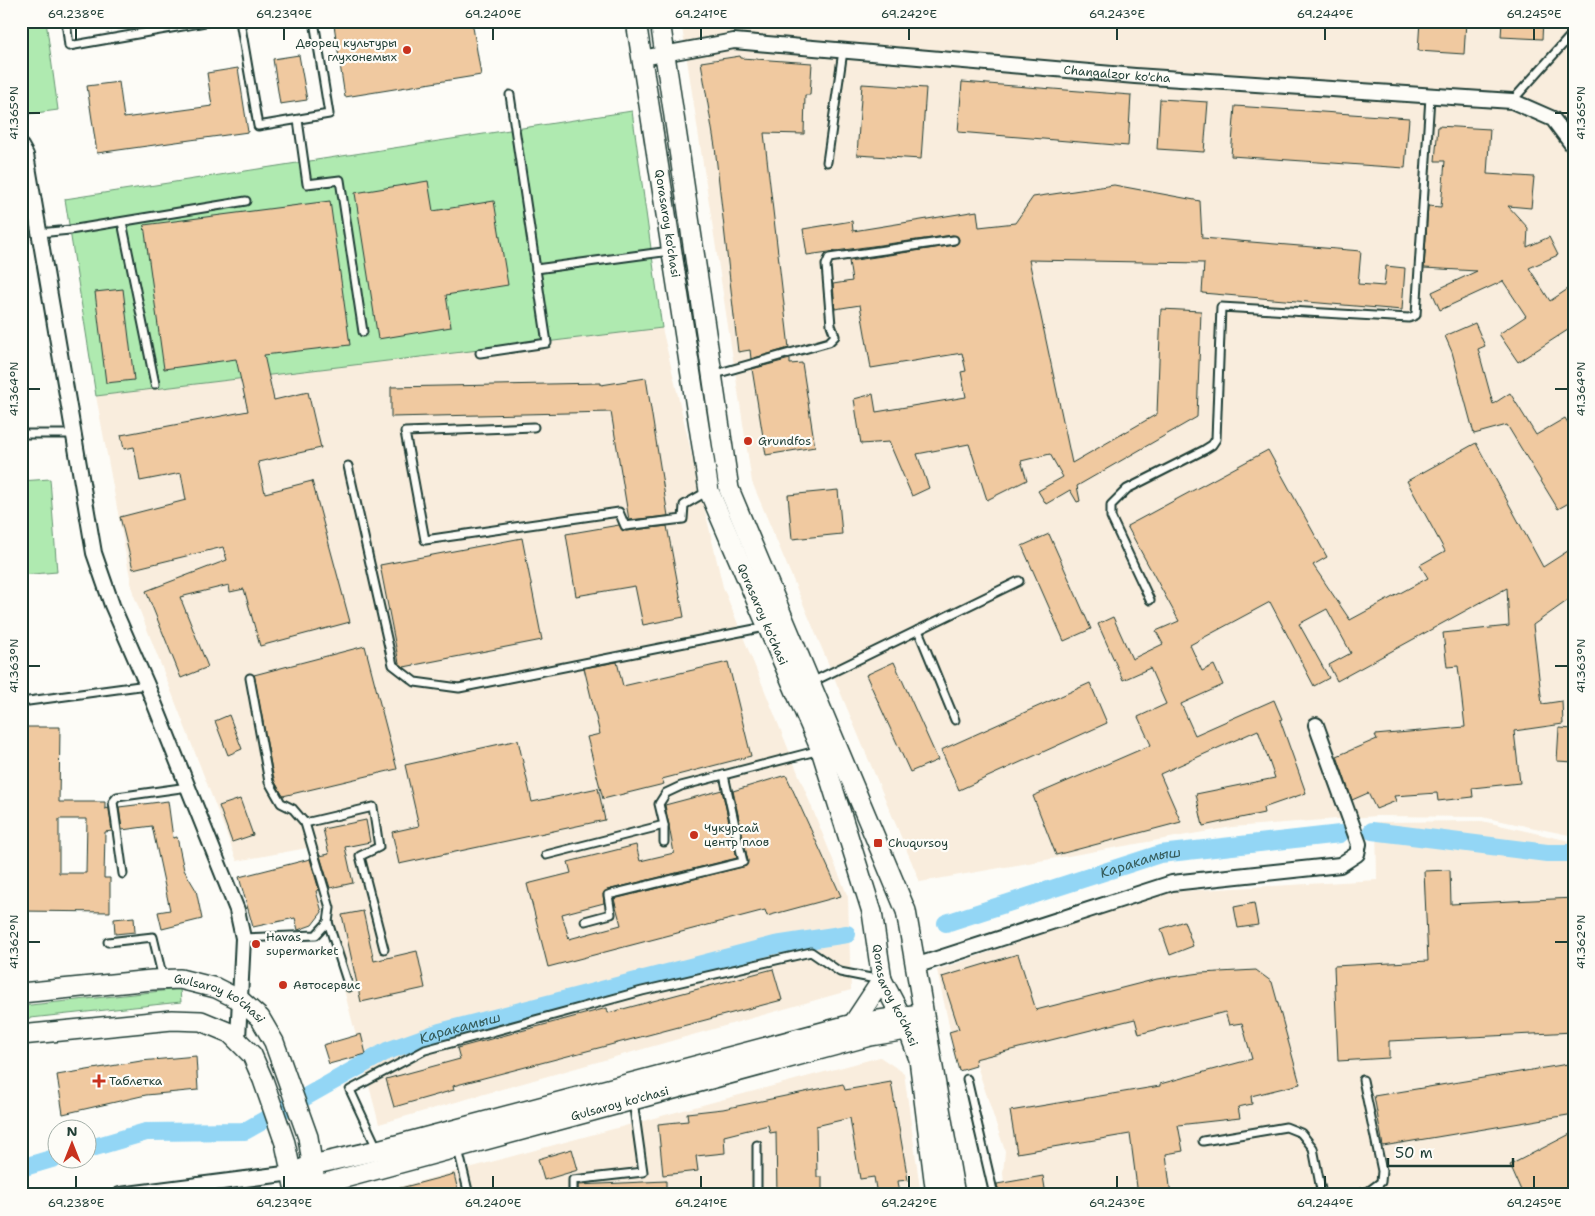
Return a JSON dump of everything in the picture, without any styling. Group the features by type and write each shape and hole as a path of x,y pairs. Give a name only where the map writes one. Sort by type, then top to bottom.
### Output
{"main road":[{"name":"Qorasaroy ko'chasi","path":"636,21 709,491 776,623 812,682 906,911 955,1195"},
{"name":"Qorasaroy ko'chasi","path":"660,21 729,489 820,750 872,912 882,980 904,1023 919,1060 936,1195"},
{"name":"Gulsaroy ko'chasi","path":"21,993 163,979 189,980 208,985 240,1000 254,1012 265,1026 283,1069 308,1137 316,1190 458,1148 870,1036 904,1023"},
{"path":"853,1024 882,980"},
{"name":"Gulsaroy ko'chasi","path":"21,1035 154,1021 191,1020 211,1023 238,1039 252,1055 263,1080 285,1143 292,1173 312,1165 378,1150 853,1024 904,1023 925,1020"},
{"path":"292,1173 316,1190"},
{"path":"292,1173 296,1195"}],"street":[{"name":"Changalzor ko'cha","path":"642,58 734,41 1136,76 1512,101 1554,119 1574,147"},
{"path":"21,146 26,155 94,553 112,606 147,685 237,910 243,938 238,1039"},
{"path":"914,959 1172,883 1340,865 1349,860 1357,854 1359,844 1316,725"},
{"path":"120,1195 292,1173"}],"lane":[{"path":"66,21 69,46 211,21"},
{"path":"240,21 258,126 329,114 314,21"},
{"path":"1512,101 1574,32"},
{"path":"826,162 843,51"},
{"path":"480,354 547,343 510,95"},
{"path":"1150,600 1110,516 1111,505 1127,489 1204,450 1212,445 1216,439 1221,307 1409,318 1416,315 1430,97"},
{"path":"298,120 307,184 340,180 362,332"},
{"path":"39,233 122,222 246,201"},
{"path":"122,222 155,384"},
{"path":"712,375 829,342 835,336 831,325 826,265 829,258 954,240"},
{"path":"536,269 672,250"},
{"path":"534,427 405,432 425,540 619,512 625,526 683,519 684,505 709,491"},
{"path":"21,434 73,434"},
{"path":"348,466 393,665 415,682 458,688 776,623"},
{"path":"812,682 1019,581"},
{"path":"918,630 955,720"},
{"path":"250,678 269,782 281,803 293,809 305,823 330,908 328,922 349,987"},
{"path":"21,702 147,685"},
{"path":"664,842 664,825 659,804 666,792 820,750"},
{"path":"586,921 611,914 608,894 743,862 724,775"},
{"path":"123,874 113,802 117,797 188,787"},
{"path":"305,823 372,808 379,847 360,856 384,949"},
{"path":"546,855 664,825"},
{"path":"243,938 316,935 328,922"},
{"path":"108,942 153,937 163,979"},
{"path":"378,1150 350,1090 425,1050 642,992 810,952 840,972 882,980"},
{"path":"967,1078 994,1195"},
{"path":"1355,1195 1369,1191 1380,1182 1382,1171 1363,1080"},
{"path":"573,1195 573,1180 643,1172 633,1101"},
{"path":"1203,1141 1286,1128 1301,1133 1313,1148 1322,1195"},
{"path":"757,1195 758,1145"},
{"path":"458,1148 469,1195"}],"shaded area":[{"path":"681,21 1574,21 1574,836 1482,817 1377,816 1232,827 920,882 752,482"},
{"path":"662,328 723,587 848,897 851,990 379,1124 307,848 237,861 133,593 96,396"},
{"path":"1482,821 1574,842 1574,1195 1005,1195 1003,1173 1005,1151 977,1066 959,1071 937,970 1165,892 1377,880 1376,822"},
{"path":"880,1057 904,1073 921,1195 369,1195"}],"green space":[{"path":"21,21 46,21 58,110 21,115"},
{"path":"632,111 662,328 96,396 65,199"},
{"path":"50,479 57,572 21,575 21,481"},
{"path":"180,989 181,1002 21,1019 21,1006"},
{"path":"251,1188 250,1195 201,1195"}],"building":[{"path":"358,21 472,21 481,75 345,97 334,25"},
{"path":"1420,21 1466,21 1464,54 1418,51"},
{"path":"1502,21 1543,21 1542,39 1501,37"},
{"path":"299,55 307,100 280,104 273,59"},
{"path":"740,56 741,58 812,63 810,95 805,95 804,134 764,133 789,348 751,359 750,350 738,352 715,147 701,62"},
{"path":"238,68 248,132 97,153 87,86 119,82 124,118 212,106 207,73"},
{"path":"962,82 1131,95 1128,146 958,132"},
{"path":"862,84 926,88 921,159 857,155"},
{"path":"1160,99 1208,102 1204,152 1157,149"},
{"path":"1235,106 1409,118 1405,168 1231,156"},
{"path":"1438,126 1490,129 1487,174 1534,177 1531,208 1508,206 1528,228 1527,247 1549,237 1558,255 1529,268 1550,301 1574,285 1574,326 1518,362 1499,334 1526,316 1503,281 1440,310 1432,292 1477,271 1424,268 1428,206 1441,207 1445,161 1435,161"},
{"path":"428,181 433,211 494,201 508,285 446,295 451,327 378,339 355,193"},
{"path":"1114,185 1200,201 1202,238 1361,251 1358,284 1384,286 1386,266 1405,268 1402,310 1202,293 1204,263 1029,260 1072,463 1157,414 1161,309 1201,311 1197,417 1077,486 1080,501 1077,502 1070,490 1046,504 1038,491 1063,477 1050,454 1021,461 1027,480 987,500 969,444 917,454 929,488 912,496 889,442 861,444 854,399 873,394 876,412 966,397 961,372 966,371 962,353 871,368 860,305 835,309 833,284 852,281 849,261 955,245 959,239 953,235 807,255 803,229 852,221 853,231 977,211 979,227 1015,223 1033,197"},
{"path":"330,201 350,345 264,355 274,400 308,392 321,448 258,462 265,493 312,481 350,622 260,646 244,589 230,592 229,585 180,597 208,667 181,678 146,591 227,560 223,547 133,569 120,517 186,500 181,473 140,481 134,447 124,449 121,435 248,411 236,359 164,369 144,225"},
{"path":"123,289 134,380 106,383 95,292"},
{"path":"1475,323 1485,346 1478,349 1493,404 1510,393 1536,435 1565,418 1574,432 1574,500 1558,509 1507,425 1474,434 1452,352 1445,336"},
{"path":"790,359 790,364 802,363 815,447 766,455 752,369"},
{"path":"646,378 668,516 629,520 611,412 391,417 391,387 601,383 601,385"},
{"path":"1476,443 1543,567 1574,547 1574,596 1533,625 1542,704 1562,701 1563,724 1514,731 1520,783 1472,788 1473,797 1438,801 1437,793 1394,796 1396,801 1376,809 1368,793 1352,800 1337,756 1377,739 1375,735 1465,727 1458,666 1447,667 1443,633 1509,626 1507,588 1337,681 1329,665 1351,653 1327,609 1299,624 1329,678 1314,686 1270,602 1190,645 1202,671 1214,665 1223,685 1181,704 1195,735 1274,700 1306,793 1263,808 1264,813 1203,826 1196,794 1275,778 1258,730 1160,774 1181,822 1056,855 1033,796 1151,745 1138,717 1166,704 1150,668 1123,680 1098,624 1113,617 1132,659 1163,644 1156,631 1179,621 1127,526 1268,450 1327,557 1313,565 1350,620 1428,578 1420,565 1445,551 1407,481"},
{"path":"838,490 842,534 792,539 788,495"},
{"path":"619,525 626,531 667,526 684,617 643,625 635,586 576,596 566,534"},
{"path":"1049,534 1091,629 1064,641 1022,546"},
{"path":"522,538 542,640 404,667 399,663 380,565"},
{"path":"365,646 397,769 283,796 275,782 272,770 254,675"},
{"path":"617,662 623,686 728,662 751,756 662,779 664,784 603,799 587,737 600,734 584,668"},
{"path":"894,662 938,760 910,772 866,675"},
{"path":"1090,683 1107,723 959,790 941,750"},
{"path":"229,715 242,749 228,755 215,721"},
{"path":"25,727 60,727 59,802 105,802 105,809 109,808 112,831 105,832 104,878 110,878 110,912 21,911 21,875 24,875","holes":["59,819 87,819 86,873 59,873"]},
{"path":"1559,728 1574,729 1574,762 1557,761"},
{"path":"518,740 532,802 598,788 605,820 399,864 392,832 419,826 405,765"},
{"path":"786,775 841,896 767,916 765,910 548,967 527,884 571,873 568,862 636,845 640,861 674,853 665,805 722,790 737,858 607,890 603,894 604,903 562,914 569,939 621,925 614,899 746,866 748,861 733,791"},
{"path":"240,799 253,835 232,842 219,806"},
{"path":"168,801 173,838 177,837 184,870 196,890 202,919 162,929 158,912 170,910 152,826 122,830 119,807"},
{"path":"366,820 370,842 345,847 353,883 330,888 320,856 329,854 323,829"},
{"path":"310,859 319,890 316,891 322,912 312,925 298,930 295,918 253,927 239,877"},
{"path":"1450,870 1451,904 1574,898 1574,1032 1389,1041 1389,1058 1338,1061 1334,966 1428,961 1424,871"},
{"path":"1254,903 1258,925 1238,928 1234,907"},
{"path":"363,911 374,961 417,951 425,988 361,1002 342,915"},
{"path":"134,917 135,932 115,934 114,919"},
{"path":"1184,921 1193,946 1170,955 1161,929"},
{"path":"1018,954 1036,1010 1157,979 1201,973 1256,970 1272,982 1300,1084 1251,1096 1252,1104 1238,1107 1240,1118 1178,1125 1183,1151 1166,1154 1171,1195 1138,1195 1130,1134 1017,1153 1010,1111 1160,1086 1160,1084 1252,1059 1242,1023 1229,1025 1225,1012 1139,1034 1135,1019 975,1059 976,1066 959,1071 949,1032 959,1029 942,977"},
{"path":"773,969 782,1000 453,1086 454,1090 394,1107 386,1079 460,1059 457,1048 607,1008 608,1013"},
{"path":"361,1034 366,1054 329,1064 323,1045"},
{"path":"196,1056 198,1090 146,1095 63,1114 57,1075 141,1061"},
{"path":"1574,1063 1574,1114 1383,1146 1374,1096"},
{"path":"891,1082 908,1180 898,1181 900,1195 877,1195 874,1177 860,1179 850,1118 816,1126 817,1177 822,1177 822,1195 777,1195 776,1132 770,1133 768,1125 724,1136 725,1153 696,1156 698,1171 663,1175 658,1124 688,1121 687,1113 723,1109 843,1084 845,1090"},
{"path":"1574,1132 1574,1195 1523,1195 1510,1165"},
{"path":"572,1149 578,1170 544,1180 538,1159"},
{"path":"454,1174 459,1195 394,1195 393,1190"},
{"path":"1043,1176 1046,1195 999,1195 997,1184"},
{"path":"666,1181 666,1195 578,1195 578,1185"}],"waterway":[{"name":"Каракамыш","path":"1372,831 1547,853 1574,853"},
{"name":"Каракамыш","path":"946,923 1160,854 1340,834"},
{"name":"Каракамыш","path":"98,1146 146,1132 245,1131 387,1051 440,1032 775,945 847,934"},
{"name":"Каракамыш","path":"21,1168 48,1160"}],"place":[{"name":"Дворец культуры глухонемых","path":"407,50"},
{"name":"Grundfos","path":"748,441"},
{"name":"Чукурсай центр плов","path":"694,835"},
{"name":"Chuqursoy","path":"878,843"},
{"name":"Havas supermarket","path":"256,944"},
{"name":"Автосервис","path":"283,985"},
{"name":"Таблетка","path":"99,1081"}]}
